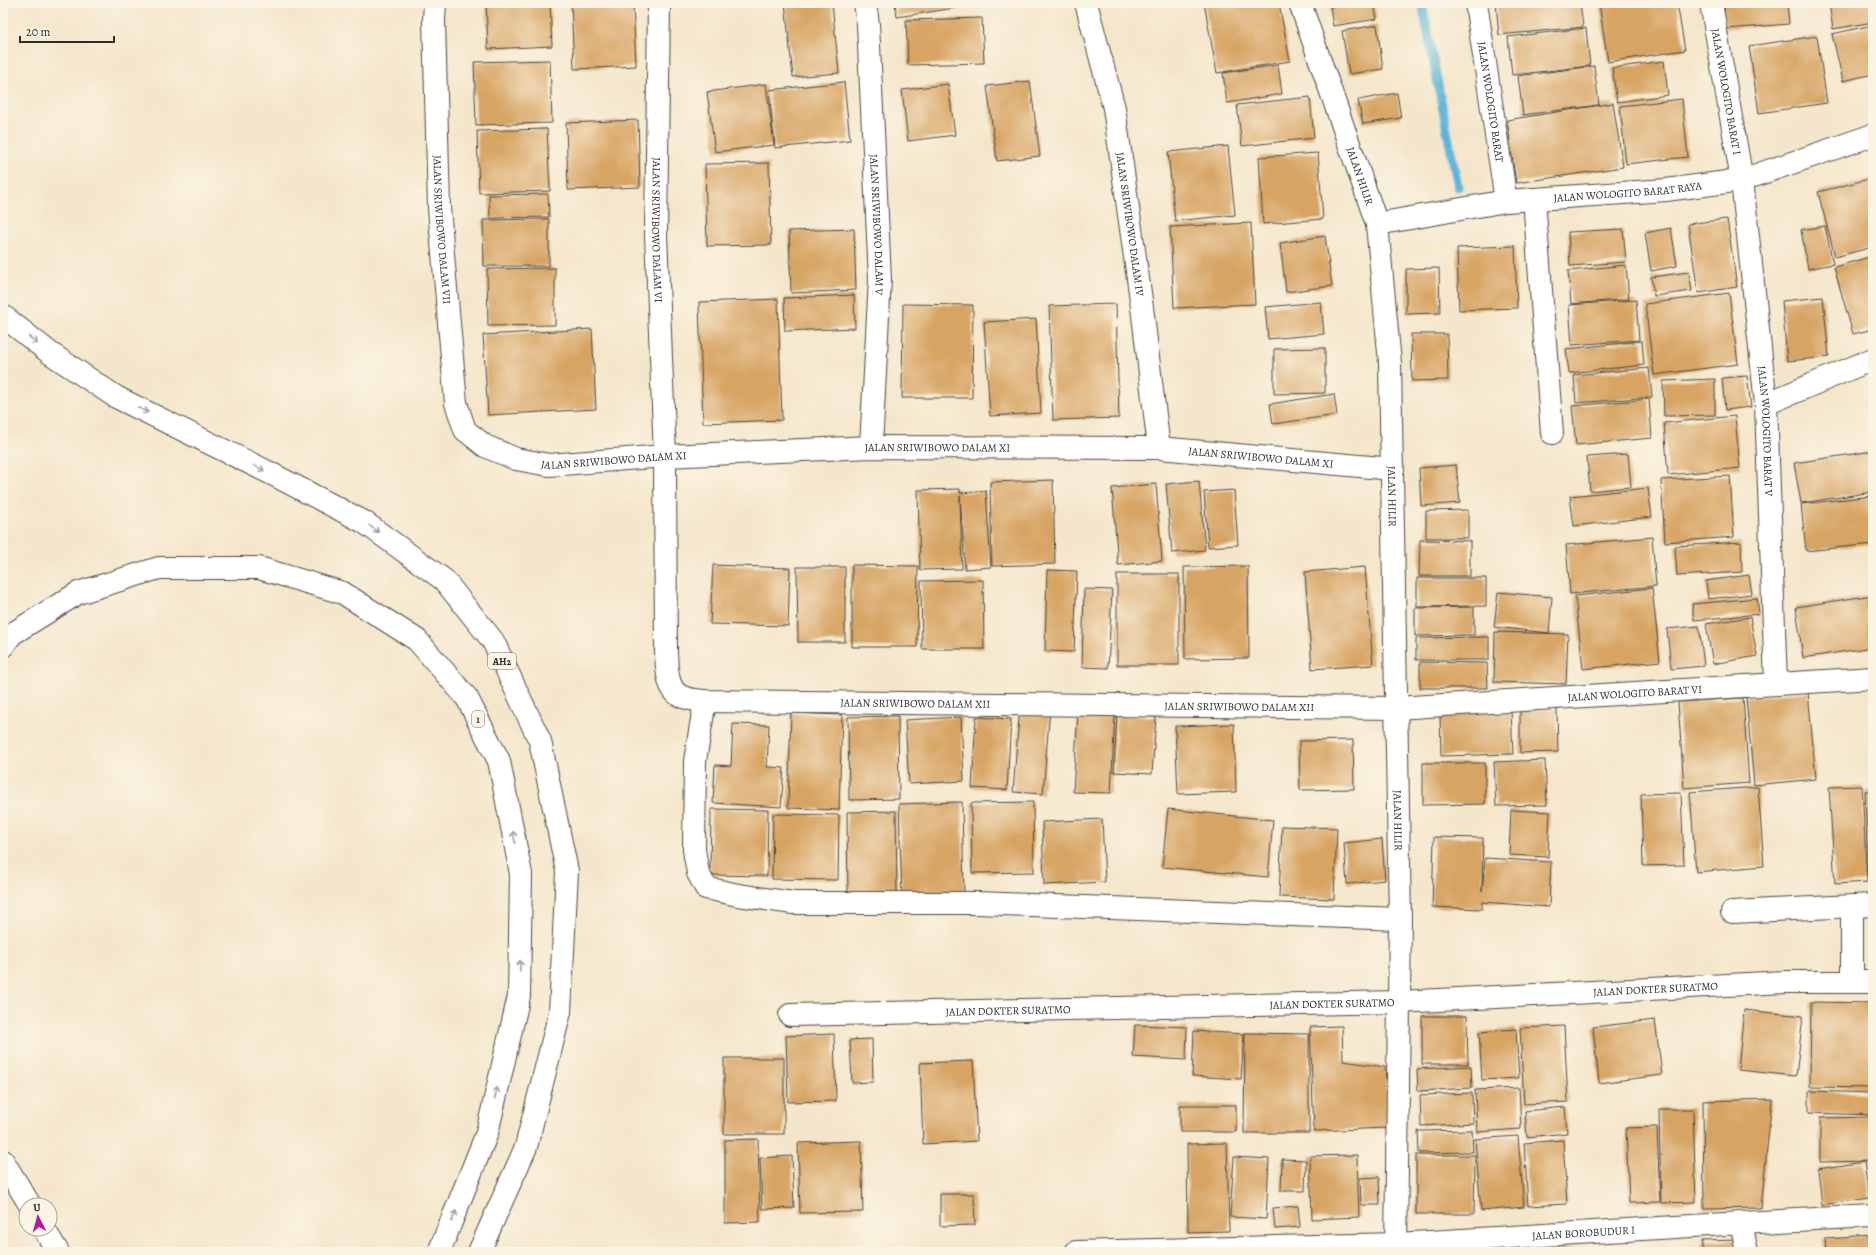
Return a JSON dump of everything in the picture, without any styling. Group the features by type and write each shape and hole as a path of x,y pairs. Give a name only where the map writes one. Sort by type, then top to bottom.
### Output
{"main road":[{"name":"JALAN SRIWIBOWO DALAM VII","path":"436,3 434,20 439,208 456,403 465,430 485,446"},
{"name":"JALAN SRIWIBOWO DALAM VI","path":"659,3 656,234 665,456"},
{"name":"JALAN SRIWIBOWO DALAM V","path":"865,3 868,24 880,278 871,446"},
{"name":"JALAN SRIWIBOWO DALAM IV","path":"1086,3 1114,108 1141,299 1159,448"},
{"name":"JALAN HILIR","path":"1300,3 1377,224 1390,363 1393,469 1400,919 1399,1002"},
{"name":"JALAN WOLOGITO BARAT","path":"1476,3 1506,201"},
{"name":"JALAN WOLOGITO BARAT I","path":"1711,3 1742,180"},
{"name":"JALAN WOLOGITO BARAT RAYA","path":"1377,224 1506,201 1666,190 1742,180 1873,135"},
{"name":"JALAN WOLOGITO BARAT V","path":"1742,180 1766,404 1776,684"},
{"path":"1534,199 1552,433"},
{"name":"AH2","path":"3,316 50,353 116,397 270,473 364,522 444,580 493,641 540,741 567,872 560,1012 526,1147 479,1252"},
{"path":"1766,404 1873,359"},
{"name":"JALAN SRIWIBOWO DALAM XI","path":"485,446 516,459 549,465 665,456 871,446 1159,448 1393,469"},
{"name":"JALAN SRIWIBOWO DALAM XII","path":"665,456 667,674 673,690 682,697 705,701 1396,708"},
{"name":"1","path":"3,646 12,634 78,592 159,568 259,568 343,593 416,640 467,698 499,761 521,874 519,996 486,1133 439,1252"},
{"name":"JALAN WOLOGITO BARAT VI","path":"1396,708 1873,678"},
{"path":"705,701 695,761 694,850 698,873 706,888 738,895 793,902 976,903 1400,919"},
{"path":"1732,912 1873,905"},
{"path":"1852,907 1863,981"},
{"name":"JALAN DOKTER SURATMO","path":"790,1015 1399,1002 1786,982 1863,981"},
{"path":"1397,1248 1399,1002"},
{"path":"3,1161 25,1197"},
{"name":"JALAN BOROBUDUR I","path":"1076,1252 1397,1248 1741,1223 1873,1216"},
{"path":"1741,1223 1747,1252"},
{"path":"49,1237 58,1252"}],"building":[{"path":"486,3 550,3 552,46 488,49"},
{"path":"571,3 633,3 636,66 574,69"},
{"path":"785,3 832,3 839,73 793,77"},
{"path":"895,3 954,3 955,8 897,17"},
{"path":"1204,3 1279,3 1290,61 1217,73"},
{"path":"1356,3 1374,3 1377,19 1333,26 1330,7"},
{"path":"1496,3 1580,3 1583,27 1499,35"},
{"path":"1599,3 1677,3 1685,50 1608,62"},
{"path":"1724,3 1787,3 1789,24 1726,29"},
{"path":"1829,3 1873,3 1873,22 1833,29"},
{"path":"982,18 984,63 908,65 906,20"},
{"path":"1377,25 1383,69 1349,74 1342,31"},
{"path":"1869,26 1873,42 1873,74 1843,81 1832,34"},
{"path":"1586,28 1590,66 1512,75 1508,37"},
{"path":"1817,36 1827,103 1759,113 1749,46"},
{"path":"550,60 552,123 476,125 474,62"},
{"path":"1664,61 1668,95 1617,102 1612,68"},
{"path":"1278,65 1282,94 1227,103 1223,73"},
{"path":"1594,66 1599,105 1523,115 1518,76"},
{"path":"1030,81 1040,156 997,161 987,86"},
{"path":"844,82 850,140 775,148 769,90"},
{"path":"766,84 774,145 715,152 707,92"},
{"path":"948,84 955,135 908,141 902,90"},
{"path":"1397,93 1401,118 1363,124 1358,100"},
{"path":"1310,97 1314,138 1242,146 1237,105"},
{"path":"1682,99 1688,157 1626,164 1620,106"},
{"path":"1613,103 1623,167 1516,183 1507,120"},
{"path":"638,120 640,187 568,190 566,123"},
{"path":"547,129 550,191 479,193 477,131"},
{"path":"1228,146 1235,215 1175,221 1168,152"},
{"path":"1318,153 1323,219 1263,224 1259,157"},
{"path":"769,163 771,245 707,246 705,164"},
{"path":"1873,178 1873,247 1835,257 1818,192"},
{"path":"548,194 549,217 490,218 489,195"},
{"path":"549,219 549,266 484,266 483,220"},
{"path":"1727,219 1737,287 1698,293 1688,224"},
{"path":"1251,223 1255,304 1174,308 1170,227"},
{"path":"1825,226 1833,264 1808,269 1801,230"},
{"path":"1671,228 1677,266 1651,271 1645,233"},
{"path":"854,229 856,290 791,293 789,231"},
{"path":"1623,229 1626,262 1570,266 1568,232"},
{"path":"1325,236 1332,286 1286,292 1280,243"},
{"path":"1515,246 1517,308 1459,310 1457,248"},
{"path":"1873,256 1873,329 1853,334 1834,267"},
{"path":"1626,265 1629,299 1571,304 1568,271"},
{"path":"555,268 555,325 488,326 487,269"},
{"path":"1439,268 1440,313 1406,314 1406,269"},
{"path":"1689,272 1692,291 1654,296 1651,277"},
{"path":"1729,293 1738,364 1654,375 1645,304"},
{"path":"854,295 855,328 785,331 784,298"},
{"path":"1823,297 1829,357 1787,361 1782,301"},
{"path":"778,299 782,420 703,423 699,302"},
{"path":"1636,300 1639,340 1572,345 1569,305"},
{"path":"1321,302 1324,334 1268,339 1265,307"},
{"path":"903,304 973,305 972,398 902,398"},
{"path":"1116,304 1119,418 1053,420 1049,306"},
{"path":"1036,319 1041,413 990,416 984,322"},
{"path":"592,329 596,409 488,415 483,335"},
{"path":"1411,334 1447,334 1448,380 1412,381"},
{"path":"1642,341 1644,365 1569,373 1566,349"},
{"path":"1325,348 1325,393 1274,394 1274,349"},
{"path":"1649,368 1652,397 1576,403 1574,375"},
{"path":"1747,376 1751,407 1725,410 1722,378"},
{"path":"1715,379 1715,415 1664,416 1663,381"},
{"path":"1334,394 1337,415 1273,424 1270,404"},
{"path":"1649,399 1652,438 1576,445 1572,406"},
{"path":"1735,416 1740,468 1668,475 1664,423"},
{"path":"1873,451 1873,492 1801,503 1794,463"},
{"path":"1628,454 1631,487 1590,491 1587,457"},
{"path":"1456,465 1460,503 1421,506 1419,468"},
{"path":"1730,476 1734,537 1665,542 1661,480"},
{"path":"1053,480 1055,564 992,566 990,482"},
{"path":"1199,481 1205,550 1172,553 1166,484"},
{"path":"1156,484 1162,561 1118,565 1112,488"},
{"path":"1648,488 1652,517 1574,526 1570,496"},
{"path":"960,489 960,493 986,491 991,567 965,569 960,496 962,569 920,570 918,490"},
{"path":"1234,490 1238,545 1208,547 1204,492"},
{"path":"1873,496 1873,544 1806,551 1801,504"},
{"path":"1468,510 1468,538 1426,538 1426,511"},
{"path":"1652,537 1656,586 1570,594 1566,545"},
{"path":"1420,540 1470,541 1470,576 1419,576"},
{"path":"1741,542 1742,572 1677,576 1675,546"},
{"path":"713,565 790,568 788,626 710,624"},
{"path":"852,565 918,566 917,647 852,647"},
{"path":"1248,566 1249,658 1185,659 1184,567"},
{"path":"797,567 845,567 845,642 798,642"},
{"path":"1365,567 1373,665 1312,669 1305,572"},
{"path":"1047,570 1077,571 1074,652 1045,651"},
{"path":"1117,574 1179,574 1179,665 1117,665"},
{"path":"1749,575 1752,594 1708,599 1706,581"},
{"path":"1417,578 1486,578 1486,606 1417,607"},
{"path":"983,580 984,649 922,649 921,581"},
{"path":"1652,588 1660,661 1583,669 1575,596"},
{"path":"1084,589 1112,590 1108,668 1082,667"},
{"path":"1498,592 1552,597 1549,633 1494,627"},
{"path":"1873,595 1873,647 1803,658 1796,607"},
{"path":"1757,598 1759,614 1694,620 1692,604"},
{"path":"1474,607 1474,635 1415,636 1415,608"},
{"path":"1750,617 1757,656 1713,664 1706,624"},
{"path":"1699,626 1704,666 1671,669 1667,629"},
{"path":"1495,632 1568,634 1566,684 1494,682"},
{"path":"1489,637 1489,660 1416,660 1416,638"},
{"path":"1420,662 1487,663 1488,688 1420,688"},
{"path":"1808,692 1816,779 1754,785 1746,697"},
{"path":"1743,698 1749,783 1684,788 1678,702"},
{"path":"1020,705 1050,708 1043,794 1013,792"},
{"path":"1557,709 1558,752 1520,753 1520,710"},
{"path":"1511,710 1513,754 1441,756 1440,712"},
{"path":"1078,712 1115,714 1111,793 1073,792"},
{"path":"791,713 842,715 839,810 788,808"},
{"path":"1117,715 1156,717 1152,774 1114,772"},
{"path":"898,716 899,799 849,800 848,717"},
{"path":"961,717 964,781 909,784 905,720"},
{"path":"976,717 1011,719 1007,790 972,788"},
{"path":"733,724 769,725 767,767 784,768 781,807 713,803 715,765 731,766"},
{"path":"1234,724 1236,792 1178,794 1175,726"},
{"path":"1353,740 1354,789 1300,790 1299,741"},
{"path":"1545,760 1547,805 1496,806 1494,762"},
{"path":"1423,763 1485,763 1485,804 1423,805"},
{"path":"1862,786 1867,882 1835,884 1829,787"},
{"path":"1758,787 1764,866 1696,872 1690,792"},
{"path":"1865,791 1873,791 1873,873 1868,874"},
{"path":"1681,793 1684,865 1643,866 1641,794"},
{"path":"962,802 964,897 902,898 899,804"},
{"path":"1033,802 1034,872 972,873 971,803"},
{"path":"711,809 768,810 767,876 710,875"},
{"path":"1168,809 1273,820 1268,877 1162,867"},
{"path":"1511,810 1550,812 1548,857 1509,855"},
{"path":"896,811 897,896 848,897 847,812"},
{"path":"773,814 839,815 838,880 772,879"},
{"path":"1102,819 1105,882 1044,885 1042,822"},
{"path":"1282,826 1337,828 1334,899 1279,897"},
{"path":"1434,837 1483,838 1482,892 1485,858 1551,862 1549,907 1482,902 1482,909 1432,907"},
{"path":"1382,839 1385,880 1347,884 1344,843"},
{"path":"1811,1002 1873,1003 1873,1088 1810,1087"},
{"path":"1744,1010 1803,1016 1796,1076 1738,1070"},
{"path":"1422,1016 1467,1016 1468,1064 1422,1064"},
{"path":"1655,1020 1662,1075 1599,1083 1593,1027"},
{"path":"1135,1025 1187,1027 1186,1060 1133,1057"},
{"path":"1342,1026 1343,1061 1385,1067 1387,1104 1386,1128 1314,1131 1310,1027"},
{"path":"1564,1026 1568,1102 1524,1104 1520,1028"},
{"path":"1516,1029 1519,1078 1482,1080 1479,1032"},
{"path":"1194,1031 1244,1034 1241,1079 1192,1076"},
{"path":"1245,1033 1309,1034 1309,1133 1244,1133"},
{"path":"834,1034 836,1101 788,1102 786,1036"},
{"path":"872,1039 873,1082 852,1083 850,1040"},
{"path":"724,1058 784,1058 784,1134 724,1134"},
{"path":"973,1061 977,1141 923,1144 920,1063"},
{"path":"1471,1066 1472,1088 1418,1091 1417,1069"},
{"path":"1519,1088 1521,1129 1477,1132 1475,1090"},
{"path":"1809,1091 1873,1093 1873,1115 1809,1113"},
{"path":"1472,1093 1473,1123 1421,1126 1420,1095"},
{"path":"1772,1099 1761,1208 1704,1209 1703,1101"},
{"path":"1180,1105 1236,1105 1236,1132 1180,1132"},
{"path":"1565,1107 1567,1133 1527,1137 1525,1111"},
{"path":"1659,1109 1693,1109 1696,1202 1661,1203"},
{"path":"1873,1117 1873,1161 1820,1162 1820,1118"},
{"path":"1657,1127 1660,1202 1629,1203 1626,1128"},
{"path":"1472,1130 1473,1152 1419,1153 1418,1131"},
{"path":"1518,1136 1524,1207 1481,1211 1475,1139"},
{"path":"758,1139 760,1222 725,1223 725,1140"},
{"path":"1563,1140 1567,1204 1528,1206 1524,1143"},
{"path":"861,1141 863,1212 800,1213 798,1143"},
{"path":"1227,1143 1229,1231 1188,1232 1187,1144"},
{"path":"1357,1155 1359,1217 1312,1219 1310,1156"},
{"path":"1416,1155 1475,1155 1474,1214 1416,1214"},
{"path":"792,1156 794,1208 762,1209 760,1158"},
{"path":"1234,1157 1269,1159 1266,1219 1230,1217"},
{"path":"1282,1159 1306,1160 1305,1191 1281,1191"},
{"path":"1864,1162 1869,1198 1822,1205 1818,1169"},
{"path":"1379,1177 1380,1205 1361,1205 1360,1178"},
{"path":"940,1194 974,1194 975,1225 940,1226"},
{"path":"1298,1206 1300,1227 1275,1229 1273,1208"},
{"path":"1873,1236 1873,1252 1825,1252 1824,1239"},
{"path":"1740,1240 1741,1252 1702,1252 1702,1241"},
{"path":"1560,1249 1593,1249 1593,1252 1560,1252"}],"waterway":[{"path":"1422,3 1458,187"}]}
